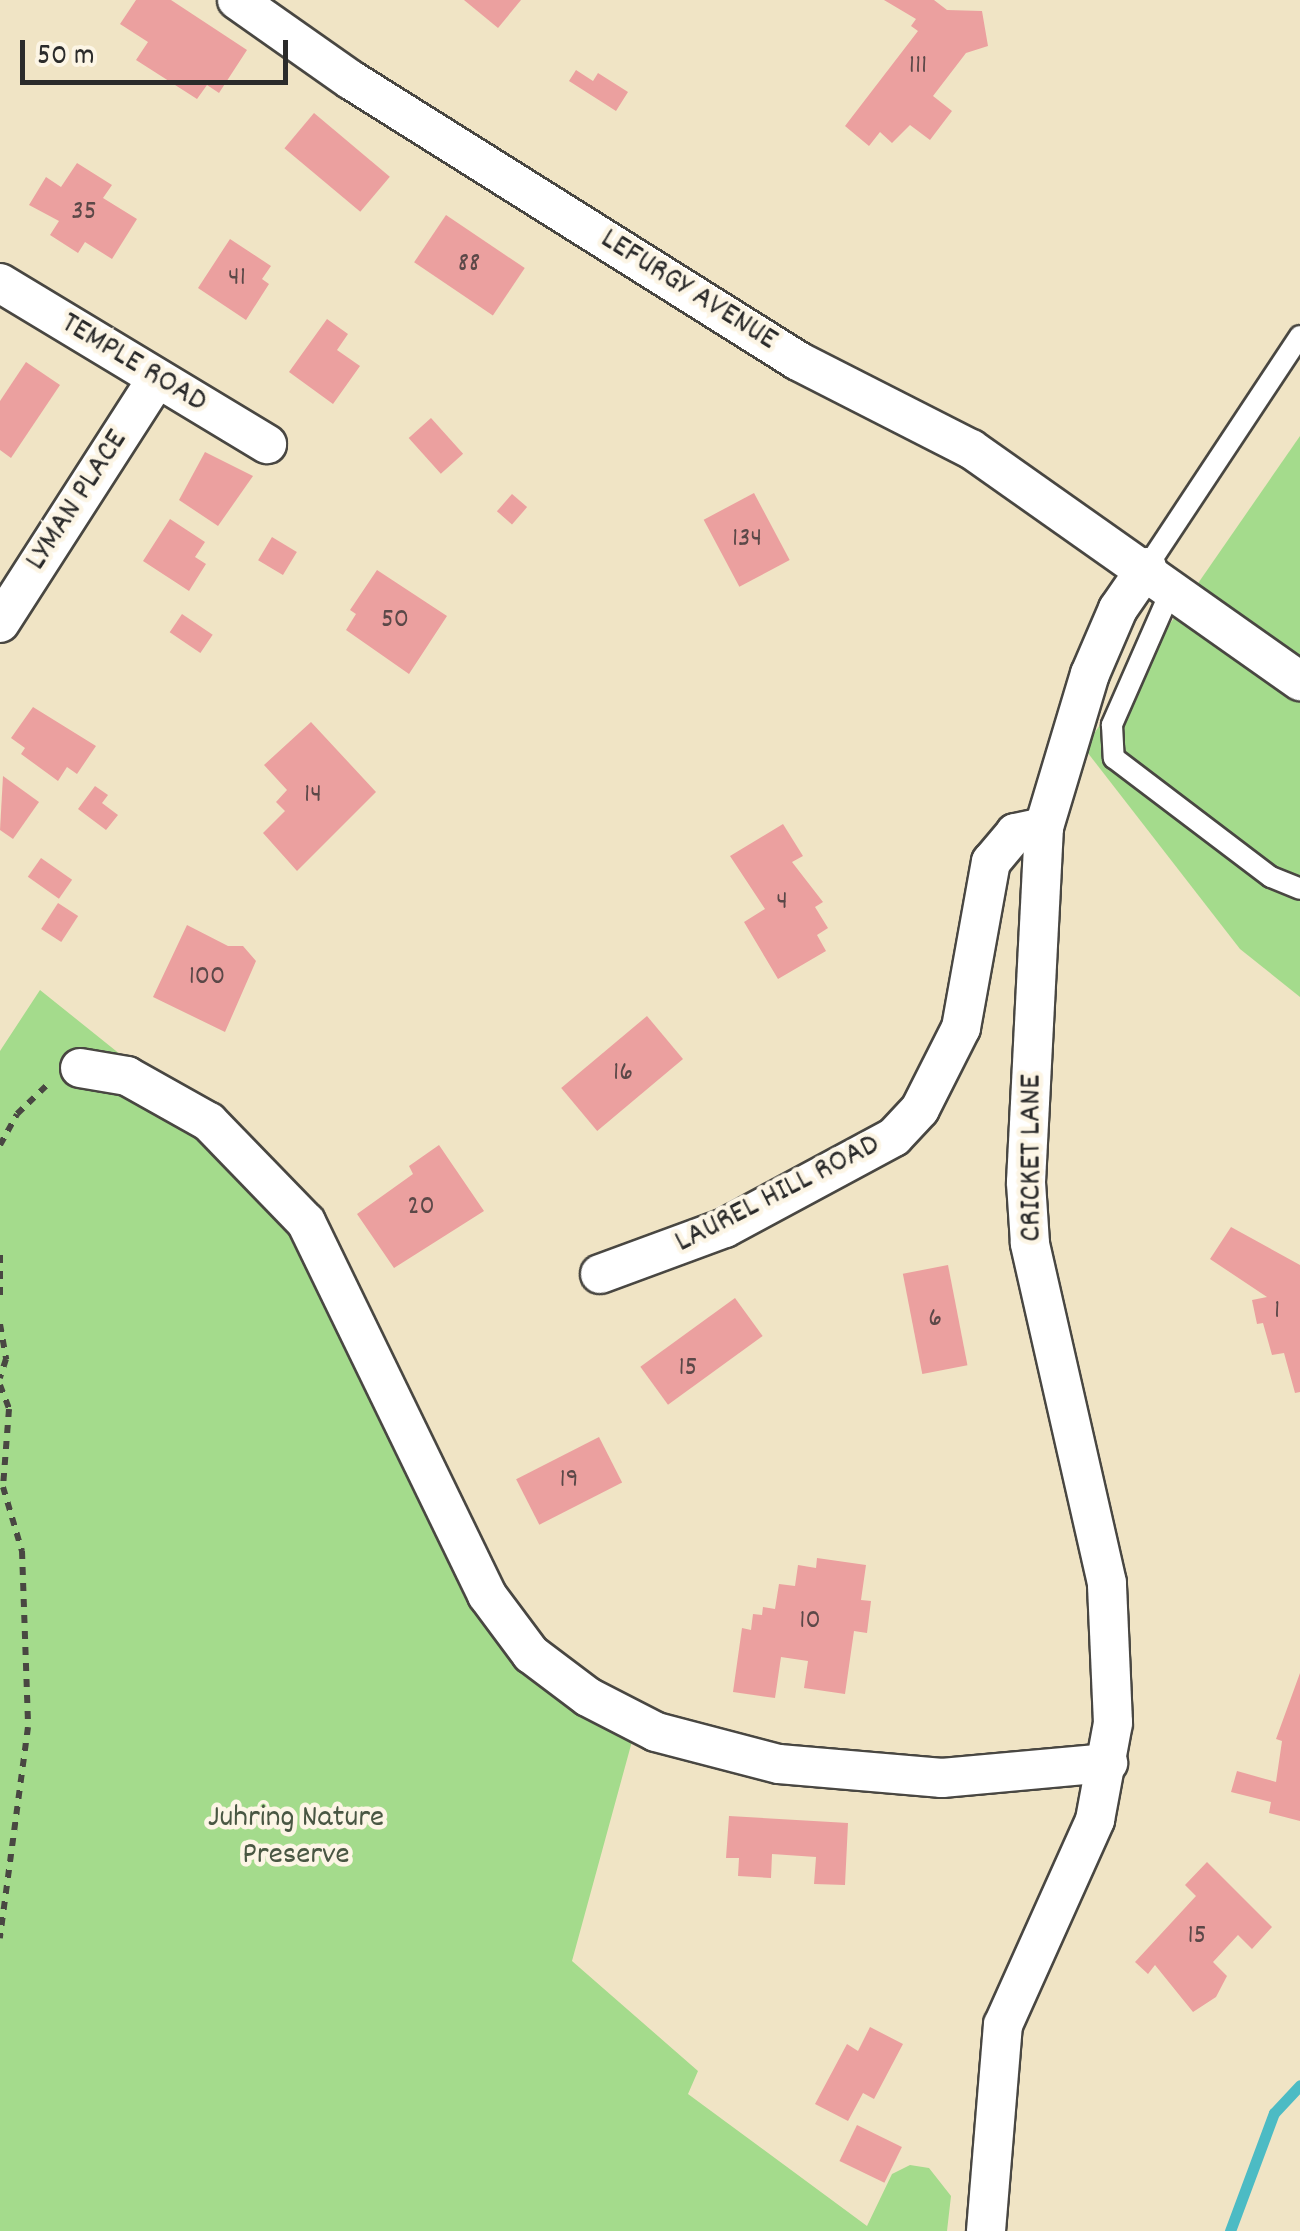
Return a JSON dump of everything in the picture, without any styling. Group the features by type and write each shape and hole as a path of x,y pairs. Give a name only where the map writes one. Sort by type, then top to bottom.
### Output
{"street":[{"name":"LEFURGY AVENUE","path":"237,0 351,80 782,350 971,449 1160,578 1300,681"},
{"name":"TEMPLE ROAD","path":"0,283 267,444"},
{"name":"LYMAN PLACE","path":"0,622 156,380"},
{"name":"CRICKET LANE","path":"986,2231 1003,2025 1095,1820 1108,1763 1116,1687 1107,1583 1030,1244 1026,1182 1044,826 1090,674 1118,609 1160,578"},
{"name":"LAUREL HILL ROAD","path":"600,1274 725,1228 894,1137 920,1109 961,1028 992,862 1015,832 1044,826"},
{"path":"80,1068 127,1076 183,1104 240,1148 306,1222 487,1595 531,1654 588,1697 656,1732 779,1764 942,1778 1108,1763"}],"lane":[{"path":"1300,336 1160,578 1112,725 1114,758 1271,877 1300,888"}],"path":[{"path":"0,1145 26,1106 52,1080 80,1068"},
{"path":"0,1255 0,1299"},
{"path":"0,1324 6,1359 0,1382 9,1409 3,1487 22,1552 28,1727 0,1938"}],"green space":[{"path":"1300,436 1300,997 1240,949 1084,748"},
{"name":"Juhring Nature Preserve","path":"40,990 277,1180 487,1595 637,1723 572,1961 698,2071 688,2094 867,2226 892,2174 910,2165 929,2168 951,2196 947,2231 0,2231 0,1051"}],"building":[{"path":"136,0 171,0 247,50 219,93 207,85 197,99 136,60 148,42 120,24"},
{"path":"464,0 521,0 498,28"},
{"path":"884,0 934,0 947,10 982,11 988,46 966,53 933,96 952,111 930,140 910,125 892,143 880,132 869,146 845,126 918,31 911,26 916,19"},
{"path":"576,70 593,81 598,73 628,92 616,111 569,81"},
{"path":"314,113 390,177 360,212 284,148"},
{"path":"77,163 112,185 103,198 137,219 112,259 85,242 78,253 50,235 59,221 29,205 46,177 61,187"},
{"path":"446,215 525,268 493,315 414,262"},
{"path":"230,239 271,266 262,279 269,284 246,320 198,288"},
{"path":"327,319 348,334 337,350 360,366 333,404 289,372"},
{"path":"26,362 60,385 11,458 0,450 0,401"},
{"path":"431,418 463,454 441,474 409,438"},
{"path":"205,452 253,476 218,526 179,500"},
{"path":"754,493 790,560 739,587 704,520"},
{"path":"512,494 527,507 512,524 497,511"},
{"path":"170,519 205,542 195,557 206,564 189,591 143,561"},
{"path":"272,537 297,552 283,575 258,560"},
{"path":"377,570 447,616 409,674 346,630 356,614 350,610"},
{"path":"182,614 213,635 200,653 170,632"},
{"path":"33,707 96,746 77,774 67,767 58,781 21,754 25,748 11,738"},
{"path":"311,722 376,792 297,871 263,833 285,811 276,802 287,790 264,765"},
{"path":"3,776 39,802 13,839 0,830"},
{"path":"95,786 108,795 102,803 118,815 106,830 78,809"},
{"path":"783,824 803,856 792,862 823,902 815,907 828,928 817,935 826,951 778,979 744,922 765,909 730,856"},
{"path":"41,858 72,880 59,899 28,877"},
{"path":"58,903 78,916 61,942 41,929"},
{"path":"187,925 228,946 243,946 256,961 225,1032 153,997"},
{"path":"647,1016 683,1059 597,1131 561,1088"},
{"path":"439,1145 484,1211 394,1268 357,1214 413,1174 409,1166"},
{"path":"1231,1227 1300,1265 1300,1392 1295,1393 1284,1353 1272,1355 1263,1323 1257,1324 1252,1300 1267,1297 1210,1259"},
{"path":"948,1265 967,1365 922,1374 903,1274"},
{"path":"735,1298 763,1336 668,1405 640,1367"},
{"path":"599,1437 622,1482 539,1525 516,1479"},
{"path":"817,1558 866,1565 861,1600 871,1601 867,1633 854,1631 845,1694 804,1688 808,1661 781,1657 775,1698 733,1692 742,1628 751,1630 753,1614 762,1615 763,1607 775,1609 779,1584 795,1586 798,1565 816,1568"},
{"path":"1300,1673 1300,1821 1269,1813 1271,1802 1231,1792 1237,1771 1276,1782 1282,1741 1276,1739"},
{"path":"729,1816 848,1823 845,1885 814,1884 816,1857 772,1854 771,1878 738,1876 739,1858 726,1858"},
{"path":"1207,1862 1272,1927 1252,1949 1238,1935 1213,1962 1227,1976 1216,1997 1193,2012 1155,1965 1148,1974 1135,1962 1196,1896 1185,1885"},
{"path":"870,2027 903,2044 874,2099 863,2093 848,2121 815,2104 847,2044 858,2051"},
{"path":"857,2125 902,2147 884,2183 839,2161"}],"waterway":[{"path":"1230,2231 1274,2113 1300,2085"}]}
